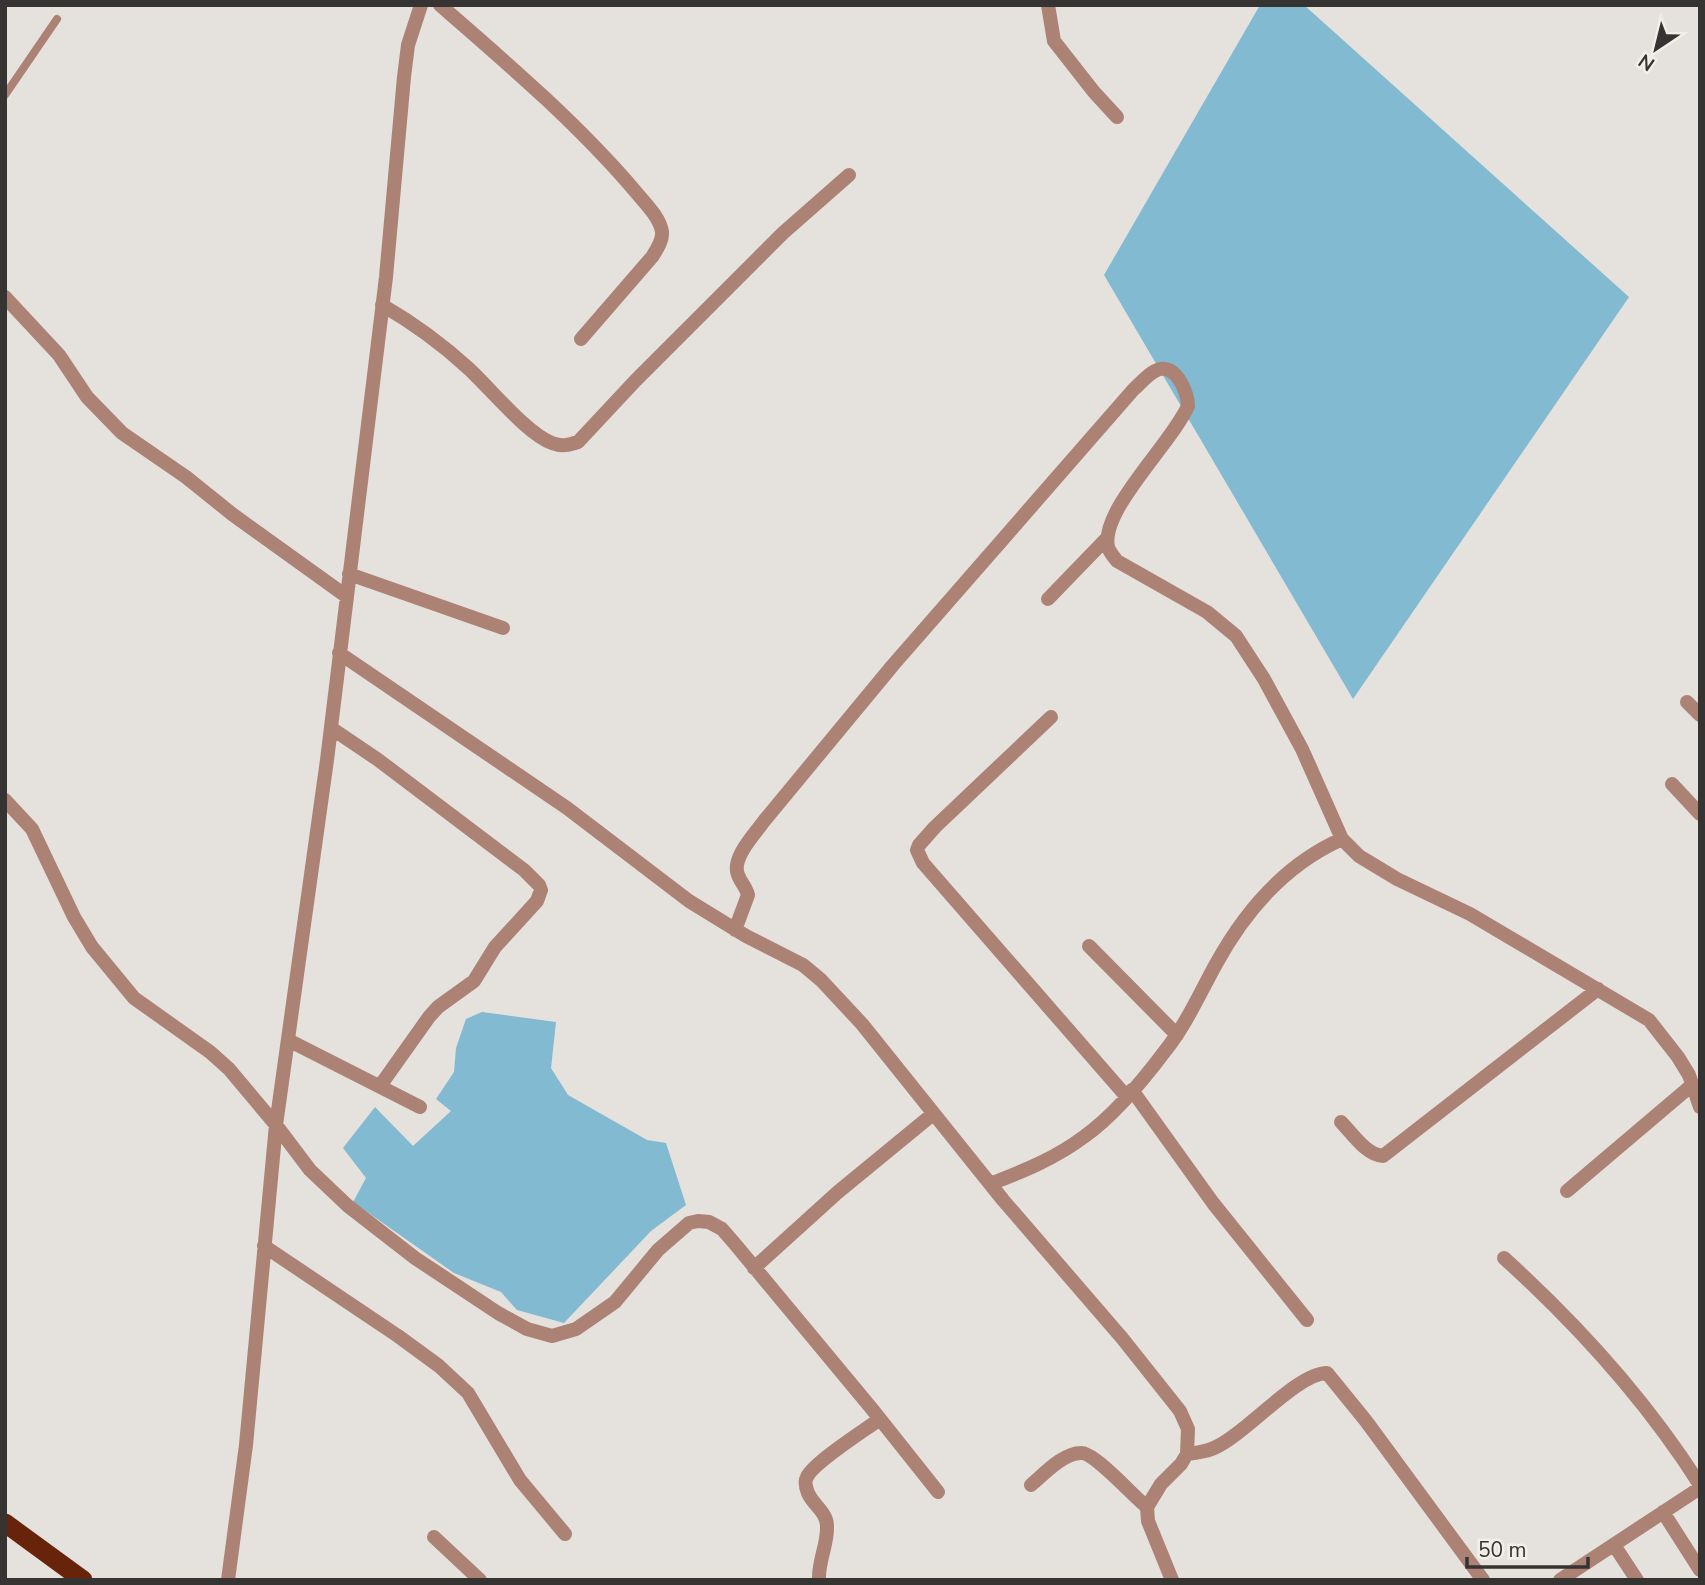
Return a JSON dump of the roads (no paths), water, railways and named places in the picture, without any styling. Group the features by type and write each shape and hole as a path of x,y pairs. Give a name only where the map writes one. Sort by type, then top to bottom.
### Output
{"highway":[{"path":"5,1523 83,1580"}],"street":[{"path":"228,1580 246,1445 276,1125 331,729 382,305 404,77 408,45 421,5"},
{"path":"440,5 537,90 586,138 612,164 657,219 662,232 659,246 581,339"},
{"path":"1048,5 1052,34 1058,47 1117,117"},
{"path":"382,305 407,320 466,366 537,434 551,443 565,446 578,442 783,233 849,175"},
{"path":"5,297 58,355 87,397 122,433 346,596"},
{"path":"735,930 748,895 736,873 736,866 764,821 893,665 1133,390 1155,370 1162,369 1170,371 1185,389 1188,406 1112,519 1108,538 1109,551 1117,561 1198,606 1236,636 1264,679 1319,784 1340,835 1359,856 1378,869 1470,914 1649,1020 1678,1057 1700,1107"},
{"path":"1048,599 1108,538"},
{"path":"349,574 503,628"},
{"path":"339,653 567,808 689,901 735,930 803,964 862,1024 990,1184 1161,1384 1180,1411 1188,1429 1187,1454 1161,1484 1147,1507 1148,1521 1172,1580"},
{"path":"1687,702 1700,715"},
{"path":"1051,717 935,827 917,850 923,863 1129,1093 1307,1320"},
{"path":"331,729 377,759 524,870 539,884 541,890 537,901 495,947 474,981 429,1017 380,1086"},
{"path":"1672,784 1700,814"},
{"path":"5,800 32,829 74,917 92,947 114,975 142,1004 210,1052 229,1069 310,1170 380,1233 477,1299 527,1329 552,1336 576,1329 615,1302 677,1231 689,1223 709,1222 722,1229 938,1492"},
{"path":"990,1184 1029,1169 1087,1135 1166,1051 1248,913 1280,880 1340,835"},
{"path":"1089,946 1177,1035"},
{"path":"1341,1122 1368,1150 1383,1156 1598,989"},
{"path":"288,1040 420,1107"},
{"path":"1567,1191 1692,1085"},
{"path":"754,1268 838,1192 933,1114"},
{"path":"264,1246 398,1336 439,1366 468,1393 520,1480 565,1534"},
{"path":"1504,1258 1552,1301 1599,1352 1671,1440 1700,1487 1560,1580"},
{"path":"1187,1454 1214,1448 1228,1440 1295,1388 1320,1373 1327,1373 1366,1421 1483,1580"},
{"path":"819,1580 818,1568 828,1528 823,1513 808,1492 805,1483 807,1476 817,1465 880,1419"},
{"path":"1031,1485 1056,1464 1081,1452 1091,1455 1101,1463 1147,1507"},
{"path":"1663,1512 1700,1570"},
{"path":"434,1537 480,1580"},
{"path":"1614,1545 1637,1580"}],"lane":[{"path":"5,95 57,19"}],"water":[{"path":"1260,5 1304,5 1629,297 1353,699 1104,275"},
{"path":"482,1012 556,1022 551,1068 568,1095 647,1140 666,1143 686,1205 651,1231 564,1323 517,1310 501,1292 454,1273 353,1202 366,1178 343,1148 375,1107 413,1146 451,1111 436,1099 454,1072 456,1048 466,1019"}]}
